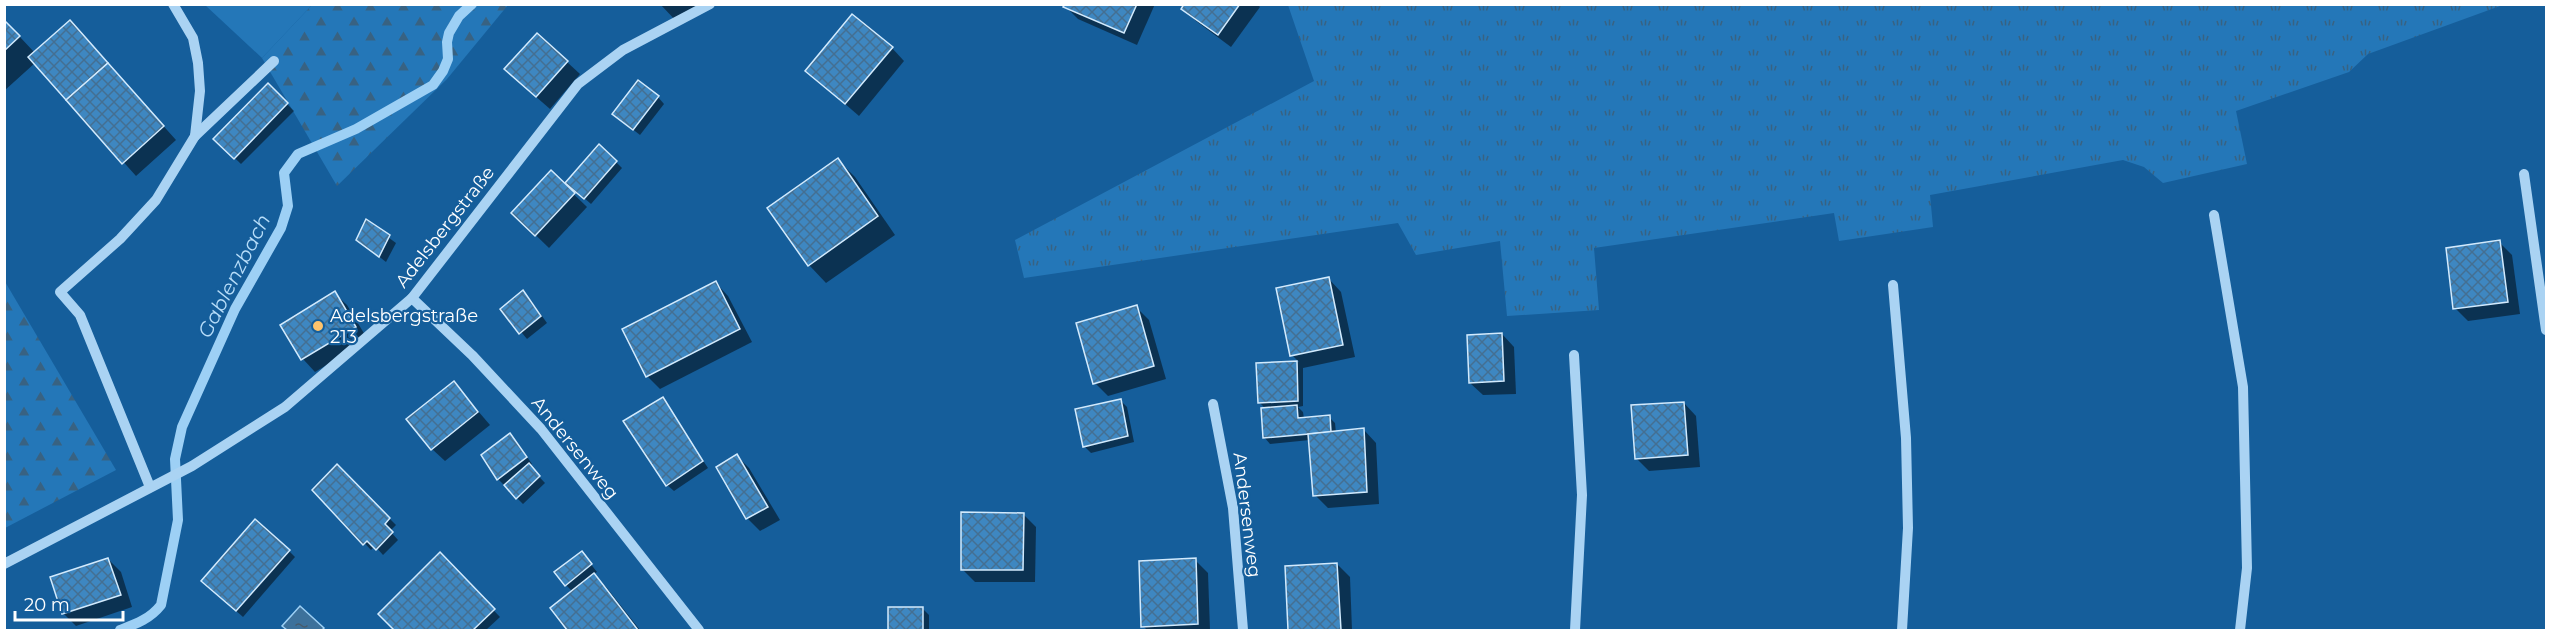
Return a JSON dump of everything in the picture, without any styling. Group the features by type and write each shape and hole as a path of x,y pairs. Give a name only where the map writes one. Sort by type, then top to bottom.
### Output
{"street":[{"path":"172,4 193,38 196,55 200,91 195,136"},
{"name":"Adelsbergstraße","path":"4,564 192,466 285,407 412,298 578,84 623,50 710,4"},
{"path":"150,487 80,315 60,292 120,239 156,200 195,136 273,61"},
{"path":"2524,174 2547,330"},
{"path":"2214,215 2243,387 2247,568 2240,630"},
{"path":"1893,285 1906,450 1908,528 1902,630"},
{"name":"Andersenweg","path":"412,298 472,356 541,429 699,630"},
{"path":"1574,355 1582,495 1575,630"},
{"name":"Andersenweg","path":"1213,404 1233,508 1243,630"}],"green space":[{"path":"2498,4 2500,6 2368,54 2349,72 2236,111 2247,164 2163,183 2144,167 2123,160 1930,195 1933,227 1839,241 1834,213 1594,248 1599,310 1507,316 1500,241 1416,255 1398,223 1024,278 1015,240 1314,81 1288,5"},
{"path":"205,5 312,5 262,58"},
{"path":"312,5 508,5 447,79 337,186 262,58"},
{"path":"4,280 116,470 5,528 4,528"}],"water":[{"path":"300,606 324,628 322,630 287,630 282,626"}],"building":[{"path":"1065,4 1137,4 1124,33 1063,7"},
{"path":"1184,4 1240,4 1218,35 1181,9"},
{"path":"852,14 893,47 845,104 805,71"},
{"path":"4,20 20,36 4,51"},
{"path":"70,20 108,63 66,100 28,57"},
{"path":"537,33 568,61 536,97 504,69"},
{"path":"108,63 164,126 122,164 66,100"},
{"path":"638,80 659,96 633,130 612,114"},
{"path":"268,83 288,103 234,159 213,139"},
{"path":"599,144 617,161 584,199 565,183"},
{"path":"838,158 878,216 808,266 767,208"},
{"path":"551,170 575,193 535,236 511,213"},
{"path":"366,219 390,235 379,257 356,240"},
{"path":"2500,240 2508,302 2453,309 2446,248"},
{"path":"1329,277 1343,345 1290,356 1276,288"},
{"path":"716,281 740,329 646,377 622,329"},
{"path":"523,290 541,316 519,334 500,309"},
{"name":"Adelsbergstraße 213","path":"335,291 356,327 301,360 280,325"},
{"path":"1137,305 1154,366 1093,384 1076,323"},
{"path":"1502,333 1504,381 1469,383 1467,335"},
{"path":"1297,361 1298,401 1258,403 1256,363"},
{"path":"454,381 478,412 431,450 406,419"},
{"path":"663,397 703,461 666,486 623,421"},
{"path":"1121,399 1128,436 1083,447 1075,409"},
{"path":"1684,402 1688,455 1635,459 1631,405"},
{"path":"1297,405 1298,418 1330,415 1331,432 1263,438 1261,408"},
{"path":"1364,428 1367,492 1313,496 1308,434"},
{"path":"510,433 527,457 497,480 481,455"},
{"path":"737,454 768,507 746,519 716,467"},
{"path":"529,463 540,476 516,499 504,485"},
{"path":"337,464 390,518 385,524 393,532 376,550 367,541 363,545 312,490"},
{"path":"961,512 1024,513 1023,570 961,570"},
{"path":"255,519 290,550 236,611 201,581"},
{"path":"582,551 592,564 565,586 554,572"},
{"path":"440,552 495,609 473,630 394,630 378,614"},
{"path":"108,558 121,595 62,614 50,577"},
{"path":"1196,558 1198,624 1141,627 1139,561"},
{"path":"1337,563 1341,630 1288,630 1285,566"},
{"path":"594,573 638,630 567,630 550,608"},
{"path":"888,607 923,607 923,630 888,630"}],"waterway":[{"name":"Gablenzbach","path":"120,630 147,617 161,605 178,520 175,459 182,427 235,309 281,228 288,206 284,173 298,154 356,129 433,85 448,59 449,33 459,16 472,4"}],"place":[{"name":"Adelsbergstraße 213","path":"318,326"}]}
